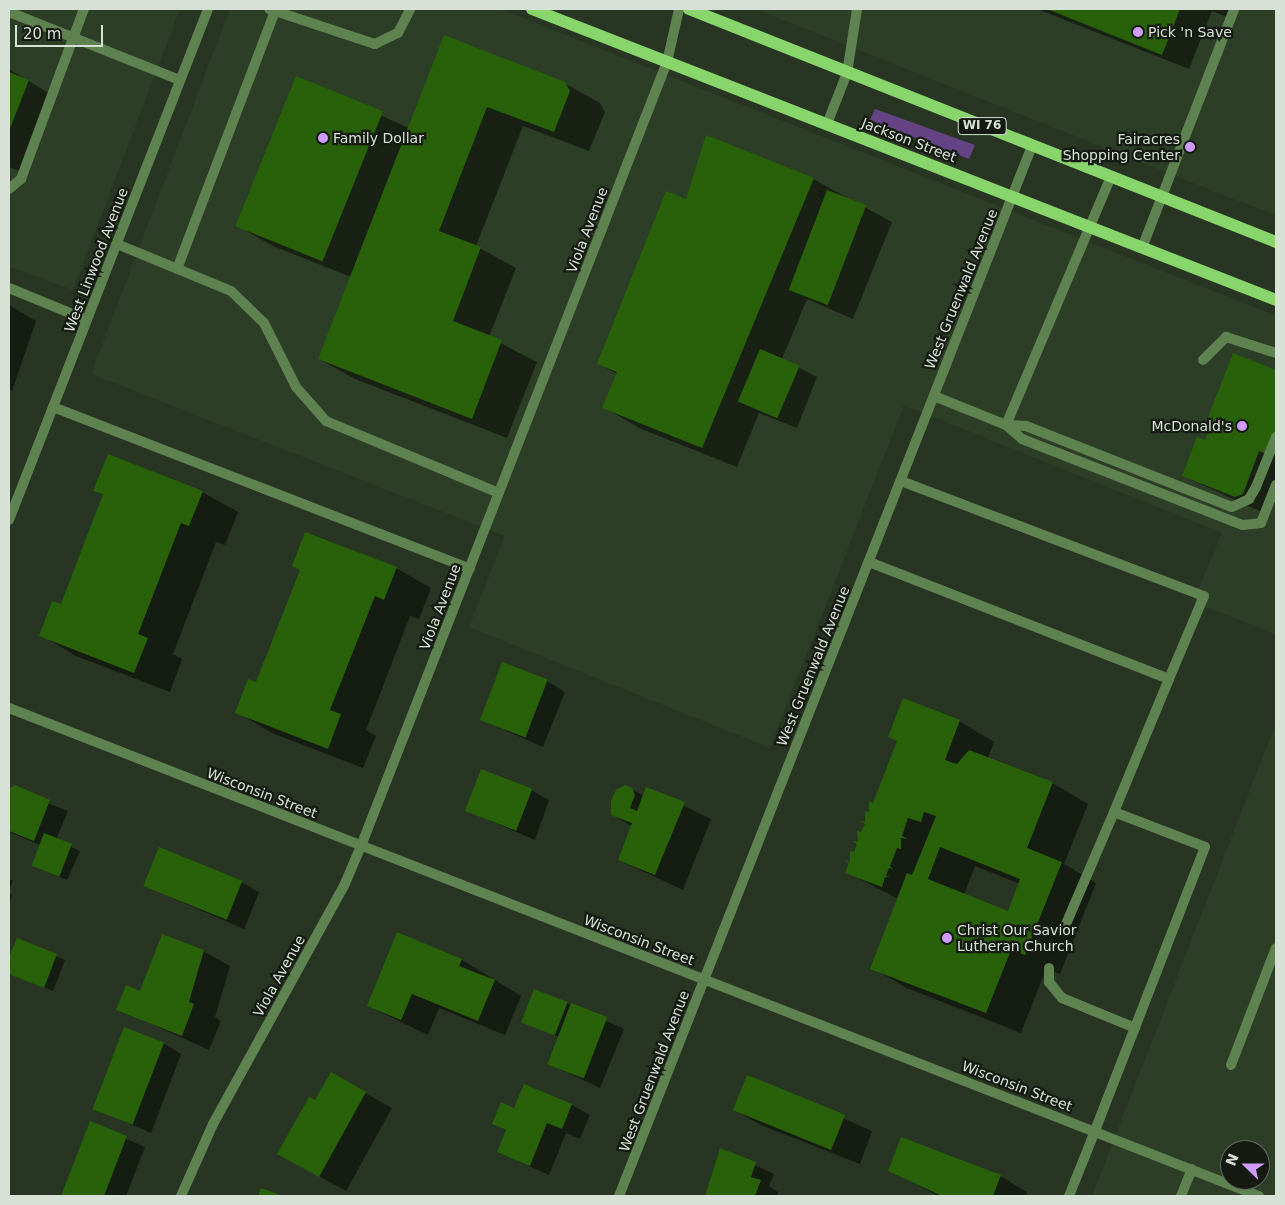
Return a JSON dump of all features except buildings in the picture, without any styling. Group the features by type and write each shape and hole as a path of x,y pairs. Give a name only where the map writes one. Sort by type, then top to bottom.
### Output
{"main road":[{"name":"Jackson Street","path":"532,9 1276,300"},
{"name":"WI 76","path":"689,9 1276,242"}],"street":[{"path":"9,188 21,179 75,38 84,9"},
{"name":"West Linwood Avenue","path":"9,520 208,9"},
{"path":"178,269 272,10 375,44 398,33 410,9"},
{"name":"Viola Avenue","path":"181,1196 209,1132 344,886 361,846 667,62 679,9"},
{"path":"827,124 847,73 857,9"},
{"path":"1142,248 1234,9"},
{"path":"9,12 180,80"},
{"name":"West Gruenwald Avenue","path":"620,1196 1032,146"},
{"path":"1006,425 1111,176"},
{"path":"117,244 231,291 264,323 296,387 326,421 499,493"},
{"path":"9,288 87,320"},
{"path":"1203,360 1226,337 1276,353"},
{"path":"934,396 1006,425 1026,426 1232,507 1252,493 1276,437"},
{"path":"53,407 470,569"},
{"path":"1006,425 1022,439 1243,525 1261,523 1276,485"},
{"path":"901,481 1204,596 1063,931"},
{"path":"869,562 1169,679"},
{"name":"Wisconsin Street","path":"9,708 1192,1169 1242,1193 1260,1196"},
{"path":"1069,1196 1205,847 1114,812"},
{"path":"1231,1065 1276,948"},
{"path":"1049,968 1049,982 1062,998 1135,1028"},
{"path":"1181,1196 1192,1169"}],"shaded area":[{"path":"9,9 180,9 73,290 9,266"},
{"path":"230,9 500,9 1276,316 1276,634 1193,602 1222,533 904,405 770,748 469,627 505,536 91,374"},
{"name":"Fairacres Shopping Center","path":"756,9 1276,9 1276,215 1233,199"},
{"path":"875,109 975,145 969,159 870,120"},
{"path":"1276,723 1276,1196 1092,1196"}],"place":[{"name":"Pick 'n Save","path":"1138,32"},
{"name":"Family Dollar","path":"323,138"},
{"name":"Fairacres Shopping Center","path":"1190,147"},
{"name":"McDonald's","path":"1242,426"},
{"name":"Christ Our Savior Lutheran Church","path":"947,938"}]}
